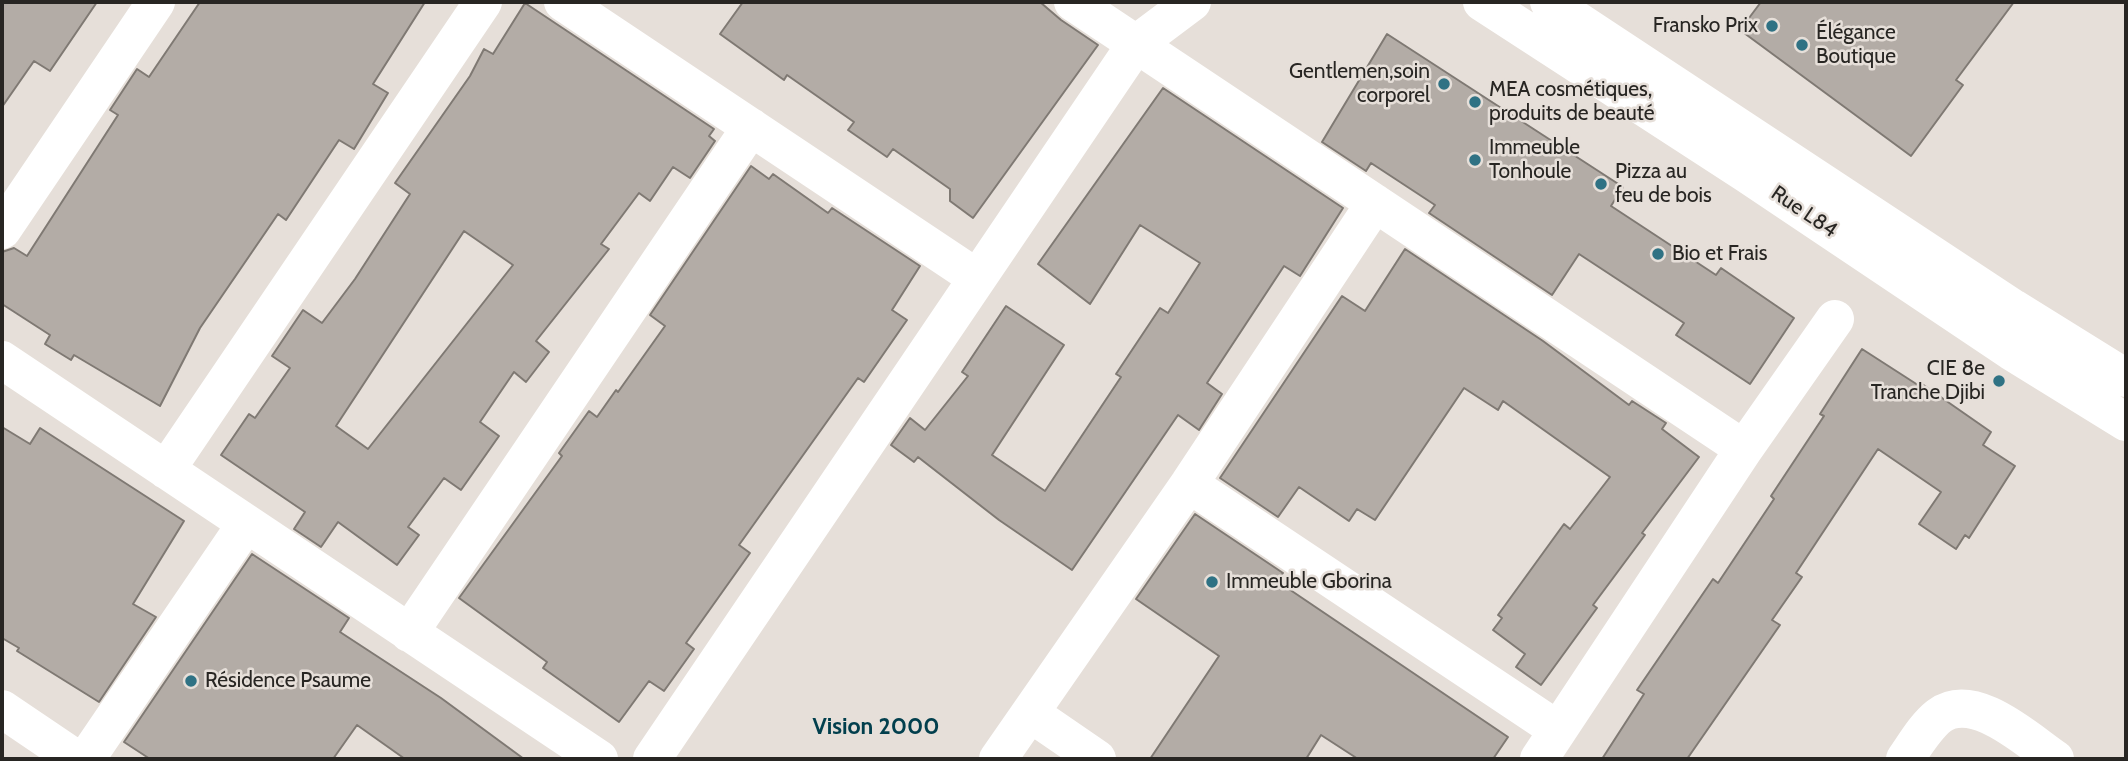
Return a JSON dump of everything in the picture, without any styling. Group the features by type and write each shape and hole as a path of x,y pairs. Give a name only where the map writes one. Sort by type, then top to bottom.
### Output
{"street":[{"path":"2,230 156,2"},
{"path":"166,470 483,2"},
{"path":"563,2 977,278"},
{"path":"1073,2 1151,26 1375,203 1744,449"},
{"path":"652,759 1151,26 1192,2"},
{"name":"Rue L84","path":"1482,2 1747,174 2011,351 2126,422"},
{"name":"Rue L84","path":"1549,2 2013,308 2126,377"},
{"path":"409,633 751,127"},
{"path":"998,759 1189,484 1375,203"},
{"path":"1189,484 1548,745 1744,449 1835,318"},
{"path":"2,360 599,759"},
{"path":"86,759 246,524"},
{"path":"2,709 76,759"},
{"path":"1905,759 1941,715 1961,709 1979,709 2055,759"},
{"path":"1030,713 1097,759"}],"building":[{"path":"2,2 97,2 50,71 34,61 2,107"},
{"path":"200,2 425,2 373,84 388,93 354,149 339,140 286,220 278,214 200,328 160,406 74,355 71,360 45,344 50,335 2,304 2,252 14,248 27,256 118,115 110,110 137,69 149,77"},
{"path":"743,2 1040,2 1098,45 973,218 950,201 950,189 893,149 887,157 848,130 854,122 787,75 784,80 720,34"},
{"path":"1761,2 2014,2 1956,80 1963,85 1911,156 1740,30"},
{"path":"525,3 714,129 709,136 715,141 690,178 673,167 650,201 639,193 601,244 609,249 536,341 549,352 526,382 514,372 480,422 499,436 461,490 444,478 408,527 419,535 397,565 338,522 321,547 294,529 305,512 221,455 249,414 255,418 290,368 272,356 303,310 322,323 355,279 410,194 395,183 470,76 484,49 493,54","holes":["464,231 513,265 368,449 336,426"]},
{"name":"Immeuble Tonhoule","path":"1387,34 1623,187 1611,206 1716,275 1721,268 1794,318 1750,384 1676,335 1684,323 1579,254 1552,295 1429,213 1435,205 1371,163 1366,171 1322,142"},
{"path":"1163,88 1343,208 1300,276 1284,266 1207,383 1222,394 1199,430 1178,415 1072,570 999,520 918,457 914,462 891,445 910,418 925,430 968,376 962,372 1006,306 1064,345 992,455 1045,491 1121,377 1116,374 1160,308 1168,313 1200,263 1140,225 1090,304 1038,264"},
{"path":"751,166 769,179 773,174 828,213 832,208 920,266 892,310 907,320 864,382 858,378 739,545 750,553 686,643 694,649 664,691 649,681 619,722 543,668 547,662 459,598 562,456 559,453 589,411 597,417 665,326 650,315"},
{"path":"1405,249 1543,341 1629,405 1632,401 1666,423 1662,429 1699,457 1642,533 1645,535 1593,605 1597,608 1541,685 1516,667 1525,654 1493,630 1502,618 1498,615 1564,524 1570,529 1610,477 1503,401 1498,410 1464,388 1375,520 1357,509 1349,521 1299,487 1278,517 1220,478 1342,296 1365,311"},
{"path":"1862,349 1921,387 1922,384 1991,432 1983,445 2015,466 1969,538 1965,535 1956,549 1919,524 1941,492 1878,449 1796,573 1802,577 1772,620 1780,625 1687,759 1602,759 1644,694 1637,690 1713,579 1718,583 1774,499 1771,496 1824,416 1820,414"},
{"path":"2,427 30,444 40,428 184,521 133,604 156,617 99,702 17,651 19,648 2,638"},
{"path":"1195,514 1283,573 1277,581 1508,737 1493,759 1358,759 1321,735 1306,759 1150,759 1219,656 1136,599"},
{"path":"252,554 349,618 340,632 441,698 524,759 405,759 357,725 333,759 150,759 124,742"}],"place":[{"name":"Fransko Prix","path":"1772,26"},
{"name":"Élégance Boutique","path":"1802,45"},
{"name":"Gentlemen,soin corporel","path":"1444,84"},
{"name":"MEA cosmétiques, produits de beauté","path":"1475,102"},
{"name":"Immeuble Tonhoule","path":"1475,160"},
{"name":"Pizza au feu de bois","path":"1601,184"},
{"name":"Bio et Frais","path":"1658,254"},
{"name":"CIE 8e Tranche Djibi","path":"1999,381"},
{"name":"Immeuble Gborina","path":"1212,582"},
{"name":"Résidence Psaume","path":"191,681"}],"district":[{"name":"Vision 2000","path":"876,727"}]}
